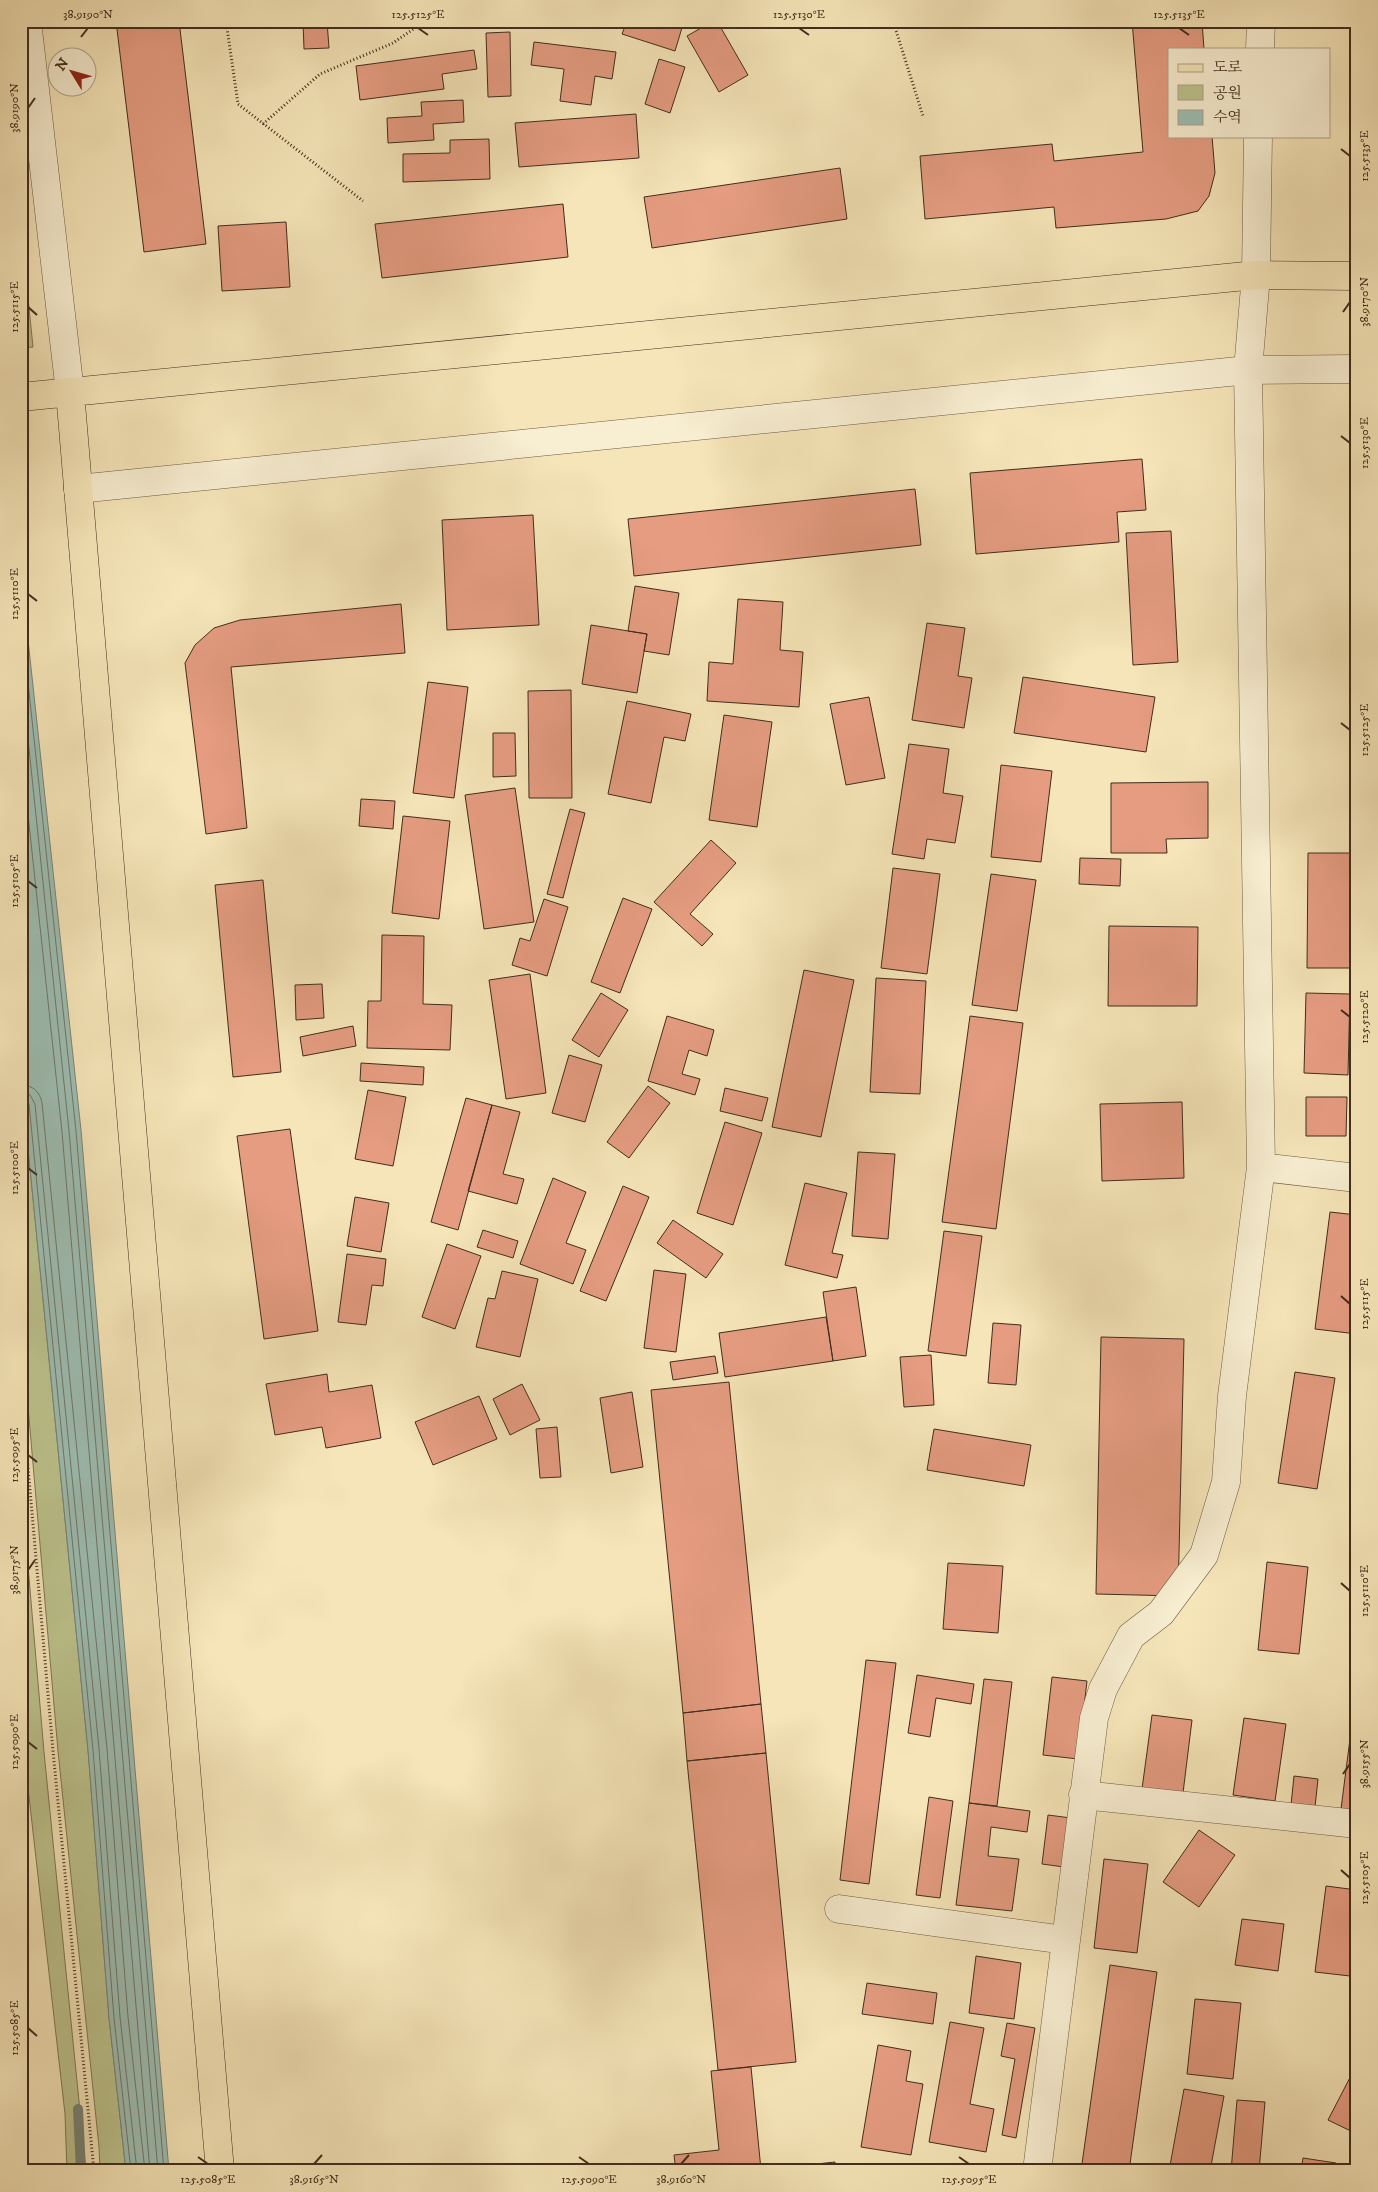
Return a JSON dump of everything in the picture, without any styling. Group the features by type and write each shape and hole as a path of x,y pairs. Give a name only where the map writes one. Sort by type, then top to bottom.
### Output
{"main road":[{"path":"29,397 1256,275 1357,276"},
{"path":"70,392 220,2171"}],"street":[{"path":"27,21 70,392"},
{"path":"1260,48 1261,21"},
{"path":"1037,2171 1094,1718 1103,1689 1131,1636 1162,1613 1204,1555 1226,1482 1232,1396 1261,1167 1248,370 1256,275 1258,138"},
{"path":"78,489 1248,370 1357,369"},
{"path":"1261,1167 1357,1178"},
{"path":"1083,1795 1357,1824"},
{"path":"838,1909 1065,1940"}],"path":[{"path":"226,21 238,104 363,202"},
{"path":"263,124 320,74 393,43 425,21"},
{"path":"893,21 923,116"},
{"path":"21,1388 53,1751 94,2171"}],"green space":[{"path":"21,229 33,347 21,348"},
{"path":"21,1078 88,1750 109,2018 126,2171 100,2171 58,1751 21,1326"},
{"path":"21,1485 44,1752 86,2171 67,2171 65,2114 21,1726"}],"water":[{"path":"21,575 81,1130 169,2171 126,2171 109,2018 88,1750 21,1078"}],"building":[{"path":"116,21 179,21 206,244 144,252"},
{"path":"303,21 327,21 329,48 304,49"},
{"path":"524,21 613,21 612,28 524,24"},
{"path":"627,21 684,21 675,51 622,34"},
{"path":"713,21 717,21 748,75 719,92 687,36"},
{"path":"1132,21 1202,21 1204,48 1168,48 1168,138 1212,138 1215,173 1209,196 1198,211 1166,219 1056,228 1054,207 925,219 920,156 1052,144 1054,161 1143,152"},
{"path":"510,32 511,96 488,97 486,33"},
{"path":"534,42 616,52 612,79 595,76 591,105 560,101 564,69 531,65"},
{"path":"474,50 477,69 442,74 444,89 360,100 356,66"},
{"path":"659,59 685,67 670,113 645,104"},
{"path":"463,100 464,122 433,124 434,140 388,143 387,118 422,116 421,102"},
{"path":"636,114 639,158 519,167 515,123"},
{"path":"489,139 490,179 403,182 403,154 450,153 450,140"},
{"path":"840,168 847,219 652,248 644,197"},
{"path":"563,204 568,257 382,278 375,224"},
{"path":"286,222 290,287 222,291 218,226"},
{"path":"1142,459 1146,510 1117,512 1119,542 976,554 970,473"},
{"path":"915,489 921,545 634,576 628,519"},
{"path":"533,515 539,625 447,630 442,520"},
{"path":"1171,531 1178,662 1133,665 1126,533"},
{"path":"635,586 679,593 669,655 644,651 647,634 628,631"},
{"path":"738,599 783,602 780,650 803,652 799,707 707,701 709,662 733,664"},
{"path":"401,604 405,653 231,667 247,828 206,834 185,663 195,645 214,628 240,620"},
{"path":"927,623 965,628 958,676 972,678 964,728 912,720"},
{"path":"591,625 647,634 637,693 582,684"},
{"path":"1023,677 1155,697 1146,752 1014,733"},
{"path":"428,682 468,687 454,798 413,793"},
{"path":"571,690 572,798 529,798 528,691"},
{"path":"869,697 885,778 846,785 830,704"},
{"path":"627,701 691,714 685,741 664,737 651,803 608,794"},
{"path":"724,715 772,722 757,827 709,820"},
{"path":"493,733 515,733 516,776 493,777"},
{"path":"909,744 949,749 943,793 963,796 955,843 927,839 924,859 892,854"},
{"path":"1001,765 1052,771 1041,862 991,857"},
{"path":"1208,782 1208,838 1166,839 1167,853 1111,853 1111,783"},
{"path":"515,788 534,922 484,929 465,795"},
{"path":"361,799 395,801 393,829 359,826"},
{"path":"570,809 585,813 563,898 547,894"},
{"path":"403,816 450,821 439,919 392,913"},
{"path":"711,840 736,863 690,914 713,934 702,946 654,902"},
{"path":"1308,853 1353,853 1352,968 1307,968"},
{"path":"1080,858 1121,859 1120,886 1079,884"},
{"path":"893,868 940,874 927,974 881,968"},
{"path":"991,874 1036,880 1017,1011 972,1005"},
{"path":"263,880 281,1072 233,1077 215,885"},
{"path":"623,898 652,909 620,993 591,982"},
{"path":"544,899 568,907 547,976 512,965 520,938 530,941"},
{"path":"1109,926 1198,927 1197,1006 1108,1006"},
{"path":"382,935 424,936 423,1004 452,1005 450,1050 367,1048 368,1001 381,1001"},
{"path":"804,970 854,980 821,1137 772,1127"},
{"path":"530,974 546,1093 506,1099 489,980"},
{"path":"876,978 926,981 920,1094 870,1092"},
{"path":"322,984 324,1018 296,1020 295,985"},
{"path":"601,993 628,1010 599,1057 572,1040"},
{"path":"1306,993 1350,994 1348,1075 1304,1073"},
{"path":"667,1016 714,1030 707,1056 689,1050 682,1074 700,1079 695,1095 648,1081"},
{"path":"970,1016 1023,1023 996,1229 942,1222"},
{"path":"353,1026 356,1046 303,1056 300,1037"},
{"path":"569,1055 602,1065 585,1122 552,1113"},
{"path":"361,1063 424,1067 423,1085 360,1081"},
{"path":"648,1086 670,1103 629,1158 607,1142"},
{"path":"725,1088 768,1098 762,1121 720,1111"},
{"path":"368,1090 406,1097 393,1166 355,1159"},
{"path":"1306,1097 1347,1097 1346,1136 1306,1136"},
{"path":"466,1098 492,1105 458,1230 431,1222"},
{"path":"1182,1102 1184,1178 1102,1181 1100,1104"},
{"path":"492,1105 520,1112 503,1174 524,1179 517,1204 468,1191"},
{"path":"725,1122 762,1133 733,1225 697,1213"},
{"path":"290,1129 318,1331 264,1339 237,1136"},
{"path":"858,1152 895,1154 888,1239 852,1236"},
{"path":"553,1178 586,1192 566,1243 586,1250 573,1284 520,1264"},
{"path":"805,1183 847,1193 832,1253 843,1255 837,1278 785,1265"},
{"path":"623,1186 649,1197 606,1301 580,1291"},
{"path":"355,1197 389,1203 381,1252 347,1246"},
{"path":"1330,1212 1357,1215 1357,1334 1315,1329"},
{"path":"673,1220 723,1254 706,1278 657,1243"},
{"path":"483,1230 518,1241 513,1258 477,1247"},
{"path":"944,1231 982,1236 966,1356 928,1351"},
{"path":"447,1244 481,1256 455,1329 422,1317"},
{"path":"347,1254 386,1259 383,1286 372,1285 366,1325 338,1322"},
{"path":"654,1270 686,1274 676,1352 644,1348"},
{"path":"502,1271 538,1279 520,1357 476,1347 488,1298 495,1299"},
{"path":"856,1287 866,1356 833,1361 823,1292"},
{"path":"826,1317 833,1361 725,1377 719,1333"},
{"path":"993,1323 1021,1325 1016,1385 988,1383"},
{"path":"1101,1337 1184,1339 1178,1596 1096,1594"},
{"path":"931,1355 934,1405 904,1407 900,1357"},
{"path":"715,1356 718,1373 673,1380 670,1362"},
{"path":"1295,1372 1335,1378 1317,1489 1278,1483"},
{"path":"327,1374 329,1392 372,1385 381,1438 326,1448 322,1427 275,1435 266,1384"},
{"path":"729,1382 761,1704 683,1713 651,1390"},
{"path":"522,1384 540,1420 510,1435 493,1399"},
{"path":"632,1392 643,1467 611,1473 600,1398"},
{"path":"479,1396 497,1439 433,1465 415,1422"},
{"path":"557,1427 561,1477 540,1478 536,1429"},
{"path":"934,1429 1031,1445 1024,1486 927,1470"},
{"path":"1267,1562 1308,1567 1299,1654 1258,1650"},
{"path":"948,1563 1003,1566 998,1633 943,1629"},
{"path":"1357,1614 1357,1658 1351,1657"},
{"path":"866,1660 896,1663 869,1884 840,1880"},
{"path":"917,1675 974,1684 971,1704 936,1698 930,1737 908,1733"},
{"path":"1052,1677 1087,1681 1078,1759 1043,1755"},
{"path":"984,1679 1012,1682 997,1806 969,1803"},
{"path":"761,1704 766,1753 687,1761 683,1713"},
{"path":"1152,1715 1192,1720 1183,1793 1142,1789"},
{"path":"1244,1718 1286,1724 1275,1801 1233,1795"},
{"path":"1351,1731 1357,1731 1357,1811 1341,1809"},
{"path":"766,1753 796,2062 718,2070 687,1761"},
{"path":"1294,1776 1318,1779 1315,1807 1291,1805"},
{"path":"929,1797 953,1801 940,1898 916,1895"},
{"path":"969,1803 1030,1811 1027,1832 991,1827 988,1856 1019,1859 1012,1911 956,1905"},
{"path":"1048,1815 1071,1818 1064,1867 1042,1864"},
{"path":"1199,1830 1235,1855 1199,1907 1163,1882"},
{"path":"1104,1859 1148,1864 1137,1953 1094,1948"},
{"path":"1326,1886 1357,1890 1357,1924 1350,1976 1315,1972"},
{"path":"1242,1919 1284,1924 1278,1971 1235,1965"},
{"path":"976,1956 1021,1963 1014,2019 969,2013"},
{"path":"1110,1965 1157,1972 1129,2171 1081,2171"},
{"path":"867,1983 937,1993 933,2024 862,2014"},
{"path":"1195,1999 1241,2003 1233,2079 1187,2074"},
{"path":"950,2022 984,2028 970,2104 994,2109 986,2152 929,2142"},
{"path":"1007,2023 1035,2028 1016,2138 1002,2135 1015,2059 1001,2056"},
{"path":"878,2045 911,2051 906,2081 923,2084 911,2155 861,2147"},
{"path":"1357,2064 1357,2134 1328,2120"},
{"path":"751,2067 761,2170 835,2162 836,2171 676,2171 674,2155 719,2150 711,2071"},
{"path":"1184,2089 1224,2096 1210,2171 1169,2171"},
{"path":"1237,2100 1265,2102 1259,2171 1231,2171"},
{"path":"1303,2158 1336,2163 1335,2171 1301,2171"},
{"path":"852,2166 881,2171 852,2171"}],"waterway":[{"path":"78,2109 81,2171"}]}
